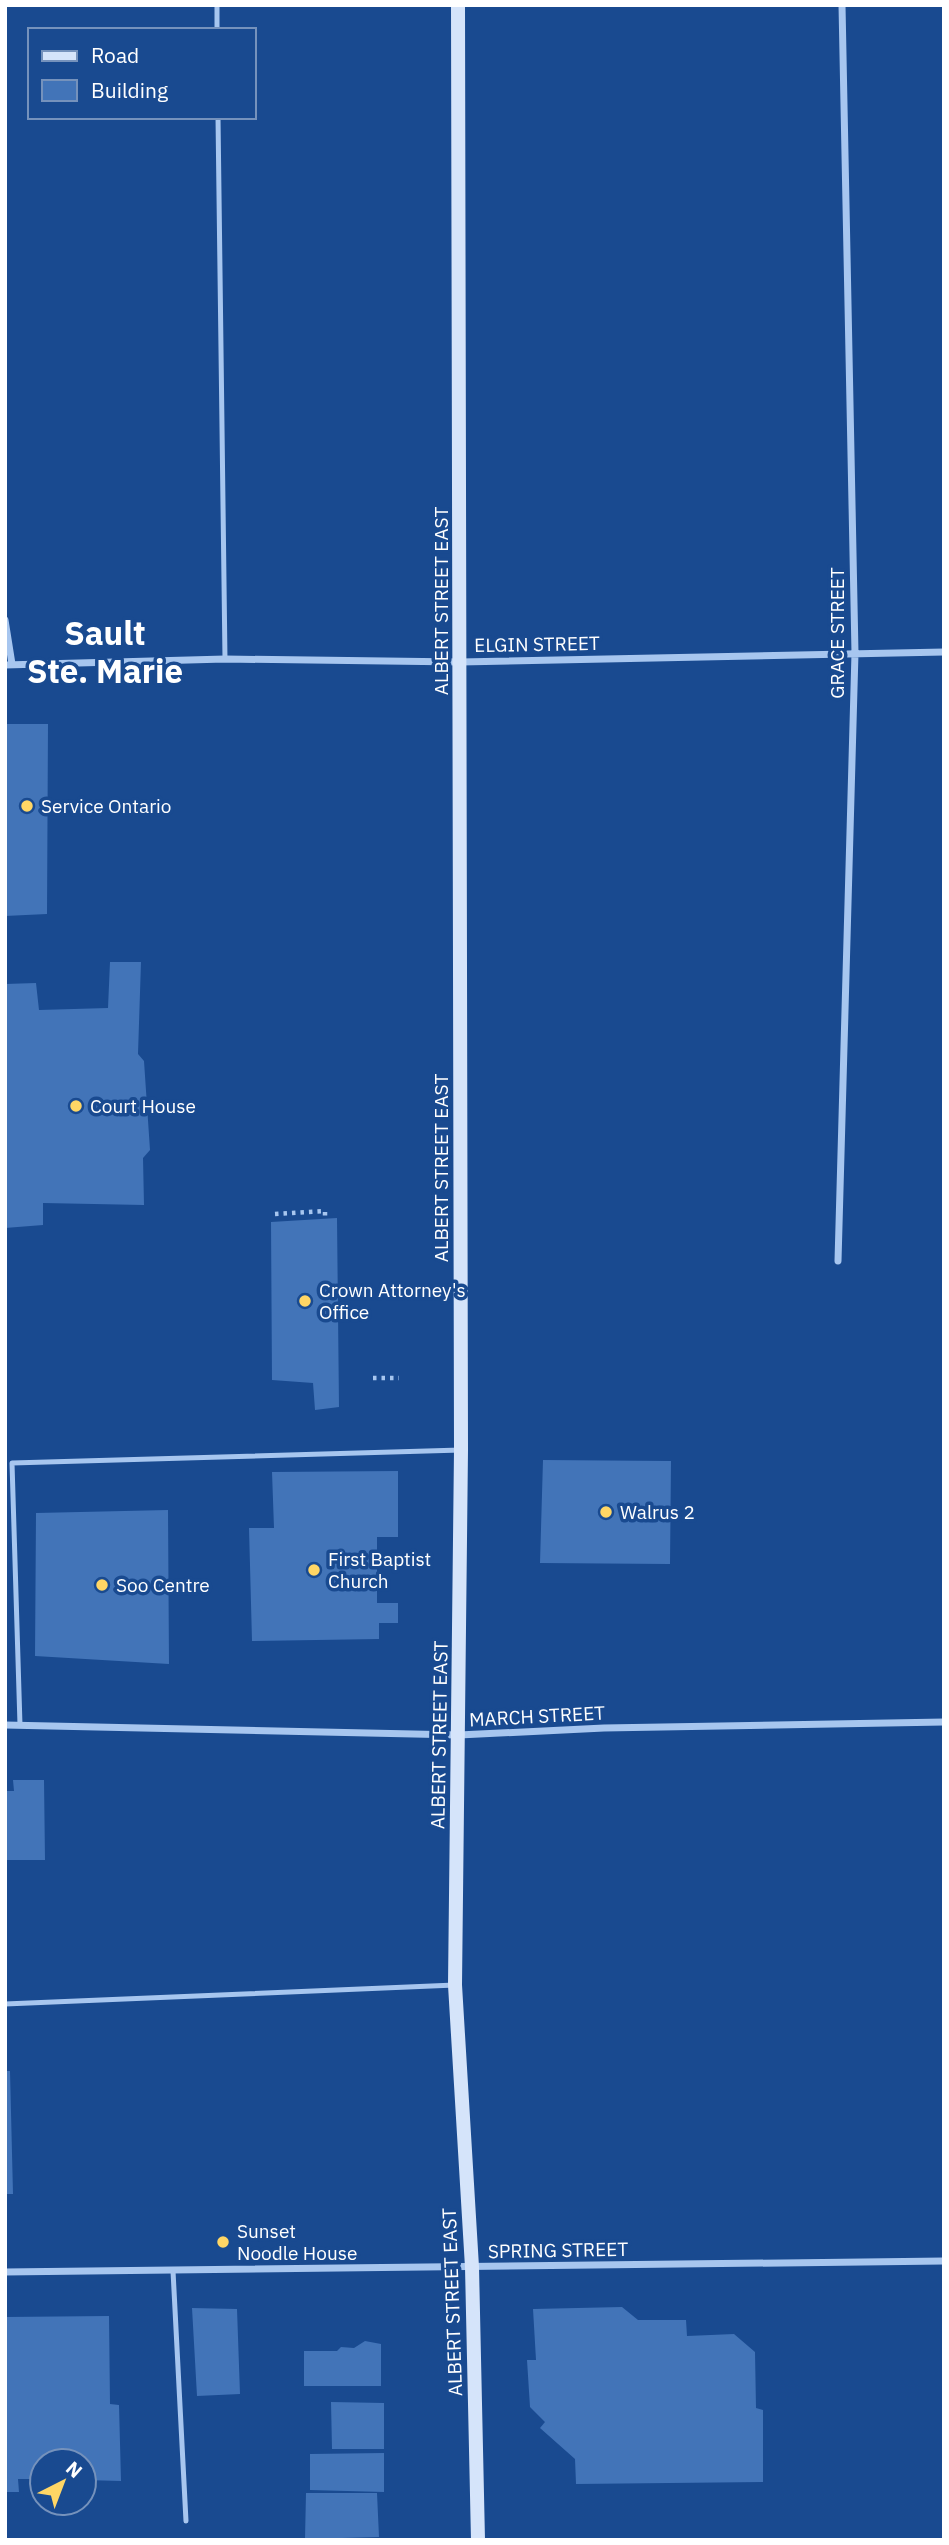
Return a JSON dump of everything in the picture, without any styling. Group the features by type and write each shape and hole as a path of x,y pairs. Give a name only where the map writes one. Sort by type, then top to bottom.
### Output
{"main road":[{"name":"ALBERT STREET EAST","path":"458,5 461,1450 455,1985 472,2267 478,2540"}],"street":[{"name":"GRACE STREET","path":"838,1261 855,653 842,5"},
{"path":"5,620 9,664"},
{"name":"ELGIN STREET","path":"9,664 225,659 460,662 944,652"},
{"name":"MARCH STREET","path":"5,1725 459,1735 604,1728 944,1721"},
{"name":"SPRING STREET","path":"5,2272 944,2261"}],"lane":[{"path":"217,5 217,28"},
{"path":"218,119 225,659"},
{"path":"20,1725 12,1463 461,1450"},
{"path":"5,2004 455,1985"},
{"path":"173,2271 186,2521"}],"path":[{"path":"275,1214 325,1212 325,1219"},
{"path":"373,1378 399,1378"}],"building":[{"name":"Service Ontario","path":"5,724 48,724 47,914 5,916"},
{"name":"Court House","path":"110,962 141,962 138,1054 144,1061 150,1150 143,1158 144,1205 43,1203 43,1225 5,1228 5,984 36,983 39,1010 108,1008"},
{"name":"Crown Attorney's Office","path":"337,1218 339,1407 315,1410 313,1383 272,1380 271,1222"},
{"name":"Walrus 2","path":"543,1460 671,1461 670,1564 540,1563"},
{"name":"First Baptist Church","path":"398,1471 398,1537 377,1537 377,1603 398,1603 398,1623 379,1623 379,1639 252,1641 249,1528 274,1528 272,1472"},
{"name":"Soo Centre","path":"168,1510 169,1664 35,1656 36,1513"},
{"path":"13,1780 44,1780 45,1860 5,1860 5,1791 14,1791"},
{"path":"5,2071 10,2071 13,2194 5,2194"},
{"path":"622,2307 638,2320 686,2320 687,2336 734,2334 755,2352 756,2408 763,2410 763,2482 576,2484 575,2459 540,2428 545,2422 530,2407 527,2360 536,2360 533,2309"},
{"path":"192,2308 237,2309 240,2394 197,2396"},
{"path":"109,2316 110,2404 119,2405 121,2481 98,2480 98,2447 28,2447 28,2479 18,2479 19,2492 5,2492 5,2317"},
{"path":"365,2341 381,2344 381,2386 304,2386 304,2351 337,2351 341,2347 354,2348"},
{"path":"331,2402 384,2403 384,2449 332,2449"},
{"path":"384,2453 384,2492 310,2490 310,2454"},
{"path":"306,2493 377,2493 379,2537 305,2539"}],"place":[{"name":"Service Ontario","path":"27,806"},
{"name":"Court House","path":"76,1106"},
{"name":"Crown Attorney's Office","path":"305,1301"},
{"name":"Walrus 2","path":"606,1512"},
{"name":"First Baptist Church","path":"314,1570"},
{"name":"Soo Centre","path":"102,1585"},
{"name":"Sunset Noodle House","path":"223,2242"}],"district":[{"name":"Sault Ste. Marie","path":"105,651"}]}
